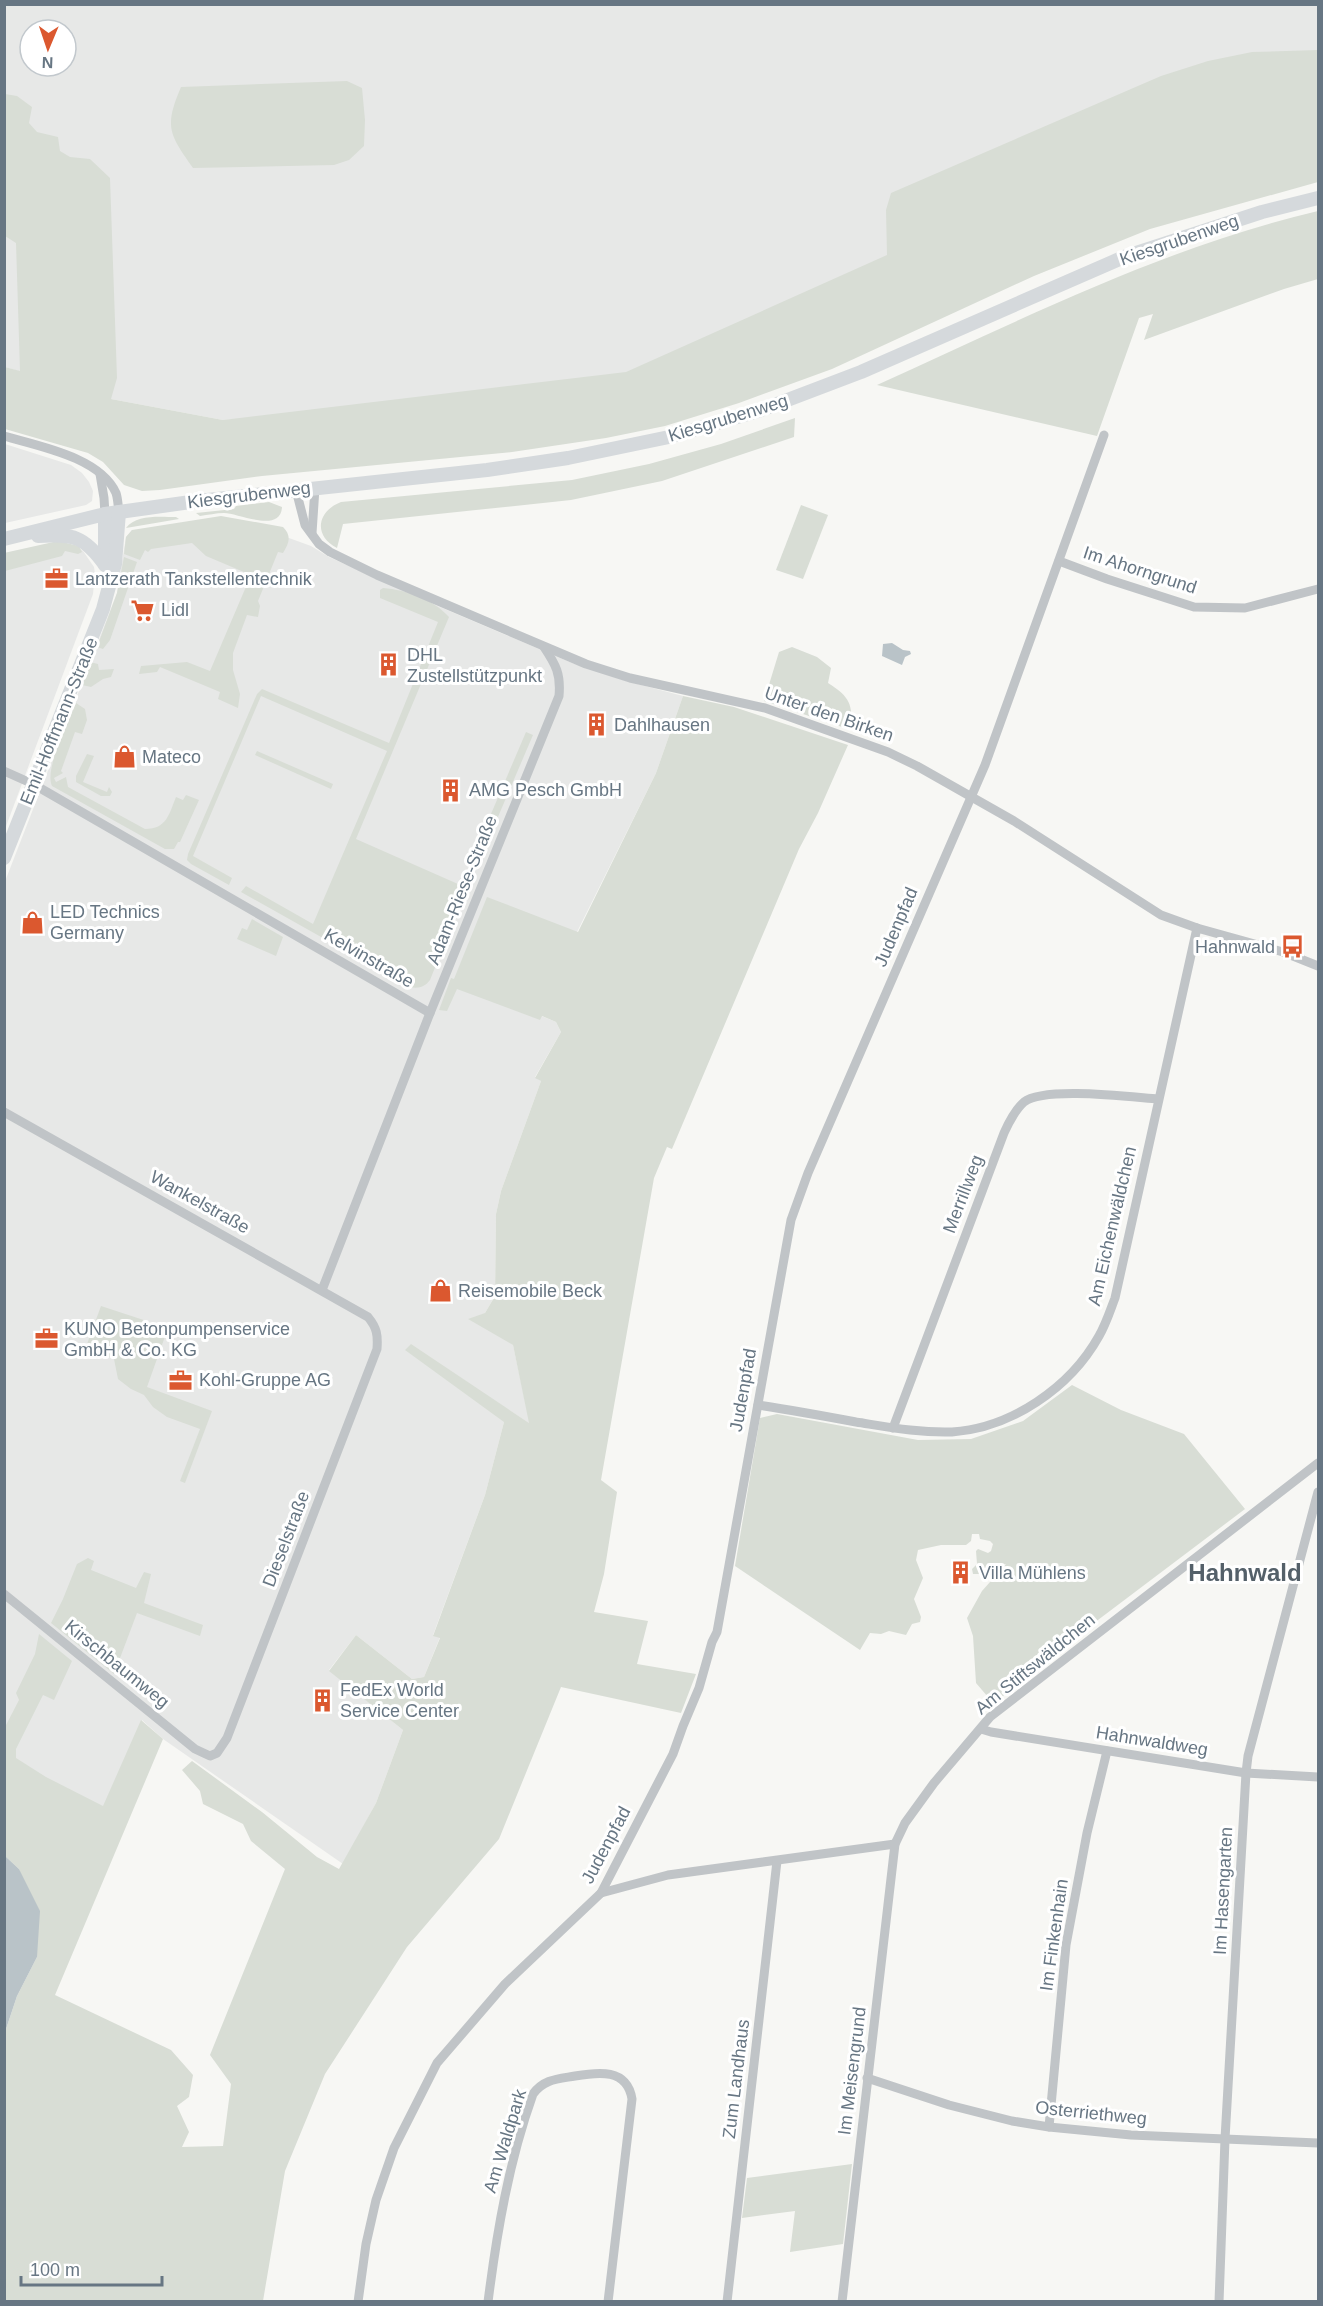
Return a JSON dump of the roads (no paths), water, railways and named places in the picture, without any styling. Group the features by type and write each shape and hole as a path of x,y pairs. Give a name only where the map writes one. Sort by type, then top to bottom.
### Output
{"main road":[{"name":"Kiesgrubenweg","path":"7,538 105,514 556,460 669,437 761,410 861,372 1124,257 1262,212 1318,198"},
{"name":"Emil-Hoffmann-Straße","path":"4,858 103,609 115,564 119,512"},
{"name":"Emil-Hoffmann-Straße","path":"105,514 105,565 109,582"},
{"path":"7,538 69,536 82,540 94,550 105,565"}],"street":[{"name":"Judenpfad","path":"358,2301 366,2244 376,2200 394,2148 437,2063 505,1984 601,1893 674,1754 706,1669 712,1642 717,1632 790,1220 808,1173 985,765 1104,435"},
{"name":"Emil-Hoffmann-Straße","path":"4,436 72,457 100,474 116,494 119,512"},
{"name":"Emil-Hoffmann-Straße","path":"100,474 105,514"},
{"path":"312,533 315,488"},
{"name":"Unter den Birken","path":"296,490 306,525 319,544 330,552 464,613 586,664 630,678 765,708 908,761 1041,838 1151,909 1197,928 1284,951 1318,966"},
{"name":"Im Ahorngrund","path":"1059,561 1194,607 1245,608 1318,589"},
{"name":"Adam-Riese-Straße","path":"430,1012 559,696 561,680 544,646"},
{"name":"Kelvinstraße","path":"4,771 33,784 430,1012"},
{"name":"Am Eichenwäldchen","path":"758,1405 893,1428 953,1432 977,1428 1005,1419 1035,1404 1075,1370 1100,1336 1115,1298 1197,928"},
{"path":"322,1290 430,1012"},
{"name":"Merrillweg","path":"893,1428 1004,1133 1014,1114 1025,1101 1042,1095 1061,1093 1158,1099"},
{"name":"Wankelstraße","path":"4,1112 322,1290 368,1317 376,1326"},
{"name":"Dieselstraße","path":"210,1756 217,1753 227,1738 254,1669 377,1349 376,1326"},
{"name":"Am Stiftswäldchen","path":"895,1844 905,1823 934,1783 990,1717 1318,1463"},
{"name":"Im Hasengarten","path":"1219,2301 1225,2139 1248,1756 1318,1492"},
{"name":"Kirschbaumweg","path":"4,1594 195,1749 210,1756"},
{"name":"Hahnwaldweg","path":"981,1729 1246,1773 1318,1777"},
{"name":"Im Finkenhain","path":"1049,2127 1066,1945 1087,1833 1107,1751"},
{"path":"601,1893 668,1875 895,1844"},
{"name":"Im Meisengrund","path":"842,2301 895,1844"},
{"name":"Zum Landhaus","path":"727,2301 777,1861"},
{"name":"Am Waldpark","path":"488,2301 505,2191 533,2094 539,2085 550,2080 608,2073 620,2078 631,2091 632,2099 608,2301"},
{"name":"Osterriethweg","path":"867,2078 949,2105 1012,2121 1049,2127 1131,2135 1318,2143"}],"place":[{"name":"Lantzerath Tankstellentechnik","path":"57,579"},
{"name":"Lidl","path":"143,610"},
{"name":"DHL Zustellstützpunkt","path":"389,665"},
{"name":"Dahlhausen","path":"596,725"},
{"name":"Mateco","path":"124,757"},
{"name":"AMG Pesch GmbH","path":"451,790"},
{"name":"LED Technics Germany","path":"32,922"},
{"name":"Hahnwald","path":"1293,947"},
{"name":"Reisemobile Beck","path":"440,1291"},
{"name":"KUNO Betonpumpenservice GmbH & Co. KG","path":"46,1339"},
{"name":"Kohl-Gruppe AG","path":"181,1380"},
{"name":"Villa Mühlens","path":"961,1573"},
{"name":"FedEx World Service Center","path":"322,1700"}],"district":[{"name":"Hahnwald","path":"1245,1573"}]}
